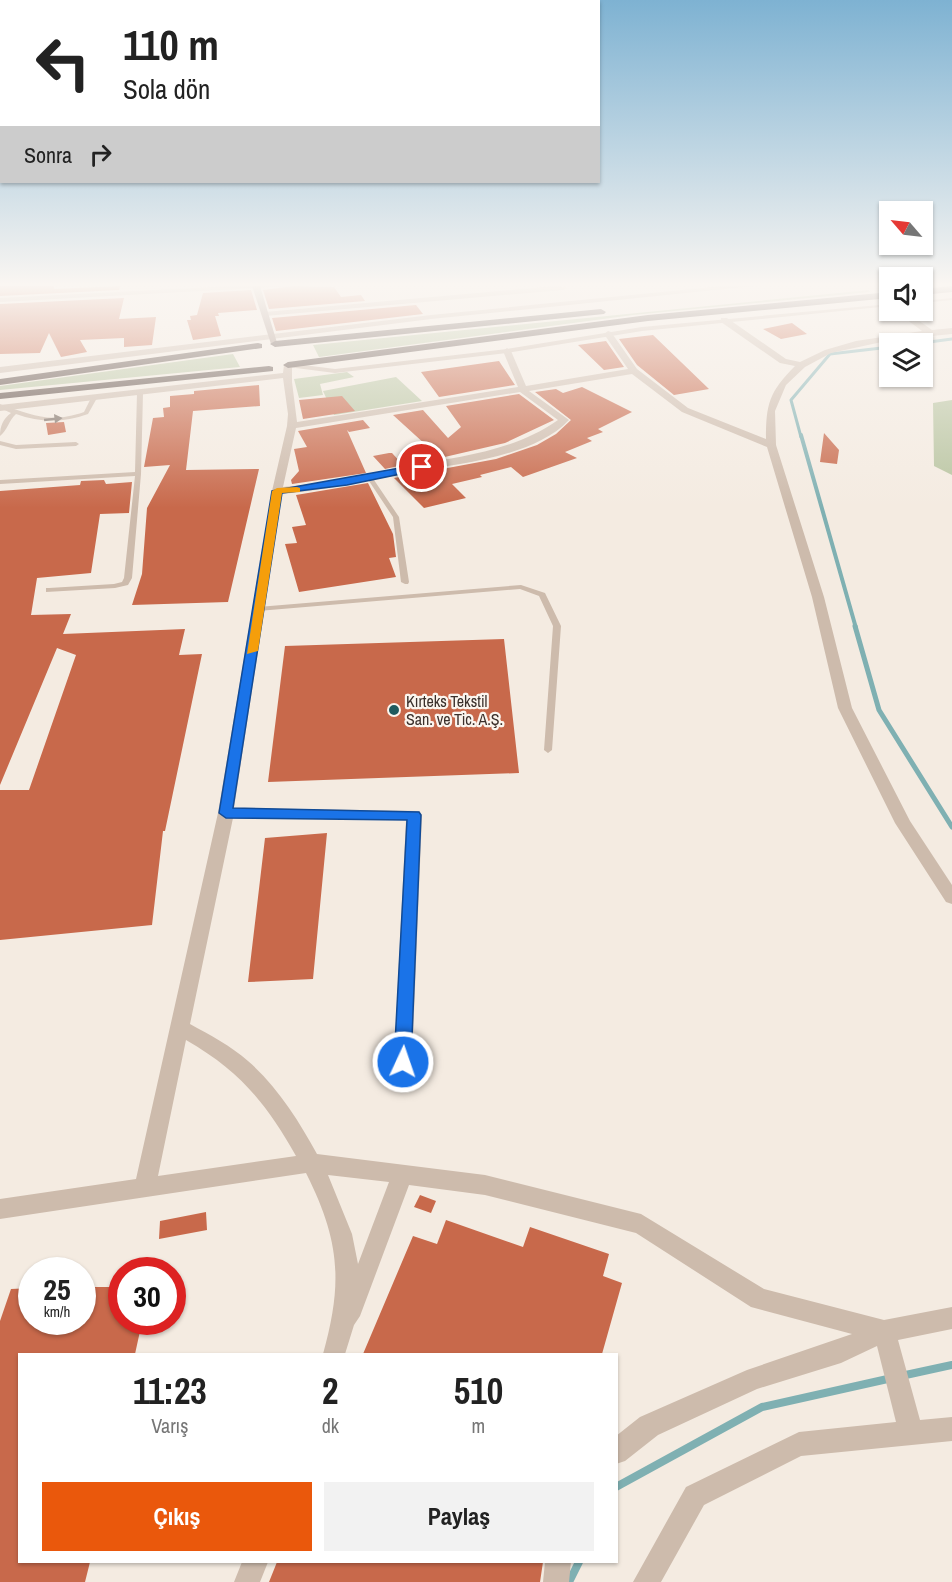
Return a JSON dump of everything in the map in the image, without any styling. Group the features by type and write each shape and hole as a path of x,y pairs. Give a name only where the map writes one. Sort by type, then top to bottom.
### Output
{"highway":[{"path":"0,382 159,360"},
{"path":"240,360 250,366 288,370 358,360"},
{"path":"288,370 299,360"},
{"path":"0,396 269,369"}],"street":[{"path":"0,370 96,360"},
{"path":"277,491 370,478 499,451 524,443 564,420 522,387 511,360"},
{"path":"626,360 634,371 685,410 771,445"},
{"path":"781,360 800,364"},
{"path":"808,360 800,364 788,377 775,400 768,424 771,445 818,597 845,708 903,823 952,898"},
{"path":"1,407 140,393 288,370 292,426 277,491 226,813 178,1026 145,1187"},
{"path":"292,426 522,387 634,371"},
{"path":"226,813 414,815 403,1062"},
{"path":"178,1026 233,1059 251,1076 292,1130 327,1192 346,1255 344,1327"},
{"path":"0,1209 311,1163 485,1185 641,1224 759,1299 884,1331"},
{"path":"334,1353 402,1175"},
{"path":"618,1450 649,1426 756,1378 841,1351 884,1331 952,1318"},
{"path":"884,1331 911,1432"},
{"path":"646,1582 695,1496 799,1444 952,1429"},
{"path":"247,1582 255,1563"},
{"path":"556,1582 558,1563"}],"lane":[{"path":"288,370 335,371 431,360"},
{"path":"49,590 115,586 125,583 128,578 138,474 140,393"},
{"path":"1,407 38,420 78,416 91,408 94,398"},
{"path":"0,434 8,418 15,412"},
{"path":"0,443 16,447 76,444"},
{"path":"0,482 138,474"},
{"path":"370,478 396,517 405,582"},
{"path":"258,609 521,587 542,595 557,626 548,750"}],"green space":[{"path":"191,360 236,360 240,367 0,390 0,386"},
{"path":"347,372 354,377 320,384 323,395 299,398 294,379"},
{"path":"396,377 422,401 334,415 323,391"},
{"path":"952,400 952,475 934,466 933,403"}],"building":[{"path":"593,360 619,360 624,367 604,370"},
{"path":"633,360 679,360 709,389 674,395"},
{"path":"499,361 515,385 439,397 421,372"},
{"path":"259,385 260,406 193,411 186,470 259,469 228,602 132,605 142,574 147,508 170,465 144,467 153,418 164,417 163,408 170,407 170,396 194,394 194,391"},
{"path":"582,387 632,412 598,429 603,432 587,438 592,441 565,452 577,458 523,477 511,467 452,484 466,498 424,508 394,478 496,459 537,445 556,434 571,420 535,392 556,389 563,393"},
{"path":"519,394 554,420 505,443 436,459 422,446 426,445 393,415 423,410 448,438 461,427 446,406"},
{"path":"342,396 355,411 303,419 299,400"},
{"path":"363,420 370,428 349,432 347,430 366,473 292,484 291,480 299,471 294,449 307,447 298,431"},
{"path":"64,422 66,432 48,435 46,423"},
{"path":"824,433 839,450 837,464 820,462"},
{"path":"392,453 403,465 385,469 373,456"},
{"path":"104,480 106,484 132,482 129,513 100,514 91,573 37,578 31,615 71,614 63,634 185,629 179,655 202,654 165,831 163,831 152,925 0,940 0,790 29,790 76,655 57,648 0,785 0,491 80,485 81,481"},
{"path":"368,483 393,534 396,557 389,558 396,577 299,592 285,544 297,543 292,527 306,525 296,495"},
{"name":"Kırteks Tekstil San. ve Tic. A.Ş.","path":"504,639 519,773 268,782 285,646"},
{"path":"327,833 313,979 248,982 265,838"},
{"path":"420,1195 436,1201 431,1213 414,1207"},
{"path":"206,1212 207,1230 159,1239 160,1221"},
{"path":"446,1220 523,1247 530,1227 609,1254 603,1276 622,1283 602,1353 363,1353 413,1236 437,1244"},
{"path":"96,1287 108,1287 108,1335 139,1335 135,1353 18,1353 18,1563 90,1563 85,1582 0,1582 0,1321 11,1289 18,1289 18,1335 96,1335"},
{"path":"277,1563 543,1563 540,1582 269,1582"}],"waterway":[{"path":"801,437 791,400 825,360"},
{"path":"801,435 856,628"},
{"path":"855,626 879,710 952,827"},
{"path":"901,1376 952,1365"},
{"path":"618,1486 762,1407 892,1378"},
{"path":"569,1582 578,1563"}],"slow traffic":[{"path":"252,651 277,491 297,490"}],"place":[{"name":"Kırteks Tekstil San. ve Tic. A.Ş.","path":"394,710"}],"route":[{"path":"403,1062 414,815 226,813 277,491 347,482 422,467"}]}
